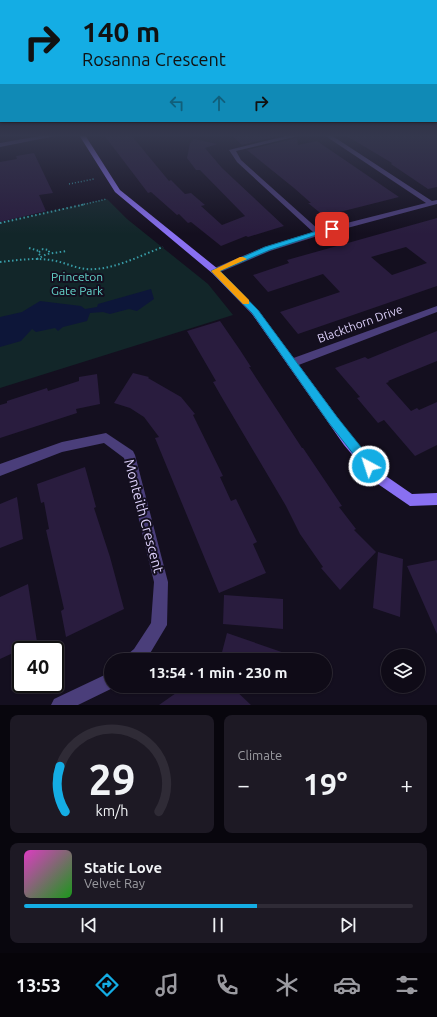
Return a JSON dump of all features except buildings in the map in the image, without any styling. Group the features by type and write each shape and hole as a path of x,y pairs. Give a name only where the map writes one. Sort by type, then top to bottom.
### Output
{"street":[{"path":"103,168 117,191 215,271 255,312 348,441 379,478 410,500 437,499"},
{"path":"247,168 318,232"},
{"path":"379,168 434,203"},
{"path":"215,271 267,249 318,232 434,203"},
{"name":"Blackthorn Drive","path":"292,363 437,309"},
{"name":"Monteith Crescent","path":"0,470 62,447 106,438 128,455 161,582 159,624 141,653"},
{"path":"60,705 104,683"}],"path":[{"path":"69,184 94,179"},
{"path":"0,223 107,199"},
{"path":"0,262 37,259 55,261 76,268 89,269 115,265 163,247"},
{"path":"29,248 39,251 46,249 49,250 49,253"},
{"path":"39,251 38,253 40,255"},
{"path":"37,259 40,255 67,251"}],"green space":[{"name":"Princeton Gate Park","path":"107,199 127,219 208,284 233,315 0,388 0,222"}],"water":[{"path":"151,289 154,299 137,311 129,309 110,314 103,312 90,313 87,321 63,327 58,331 55,328 36,332 32,329 21,341 0,347 0,317 22,312 40,301 81,306 85,309 97,307 98,304"}],"slow traffic":[{"path":"243,259 215,271 246,302"}],"route":[{"path":"332,229 318,232 267,249 215,271 255,312 348,441 369,466"}]}
